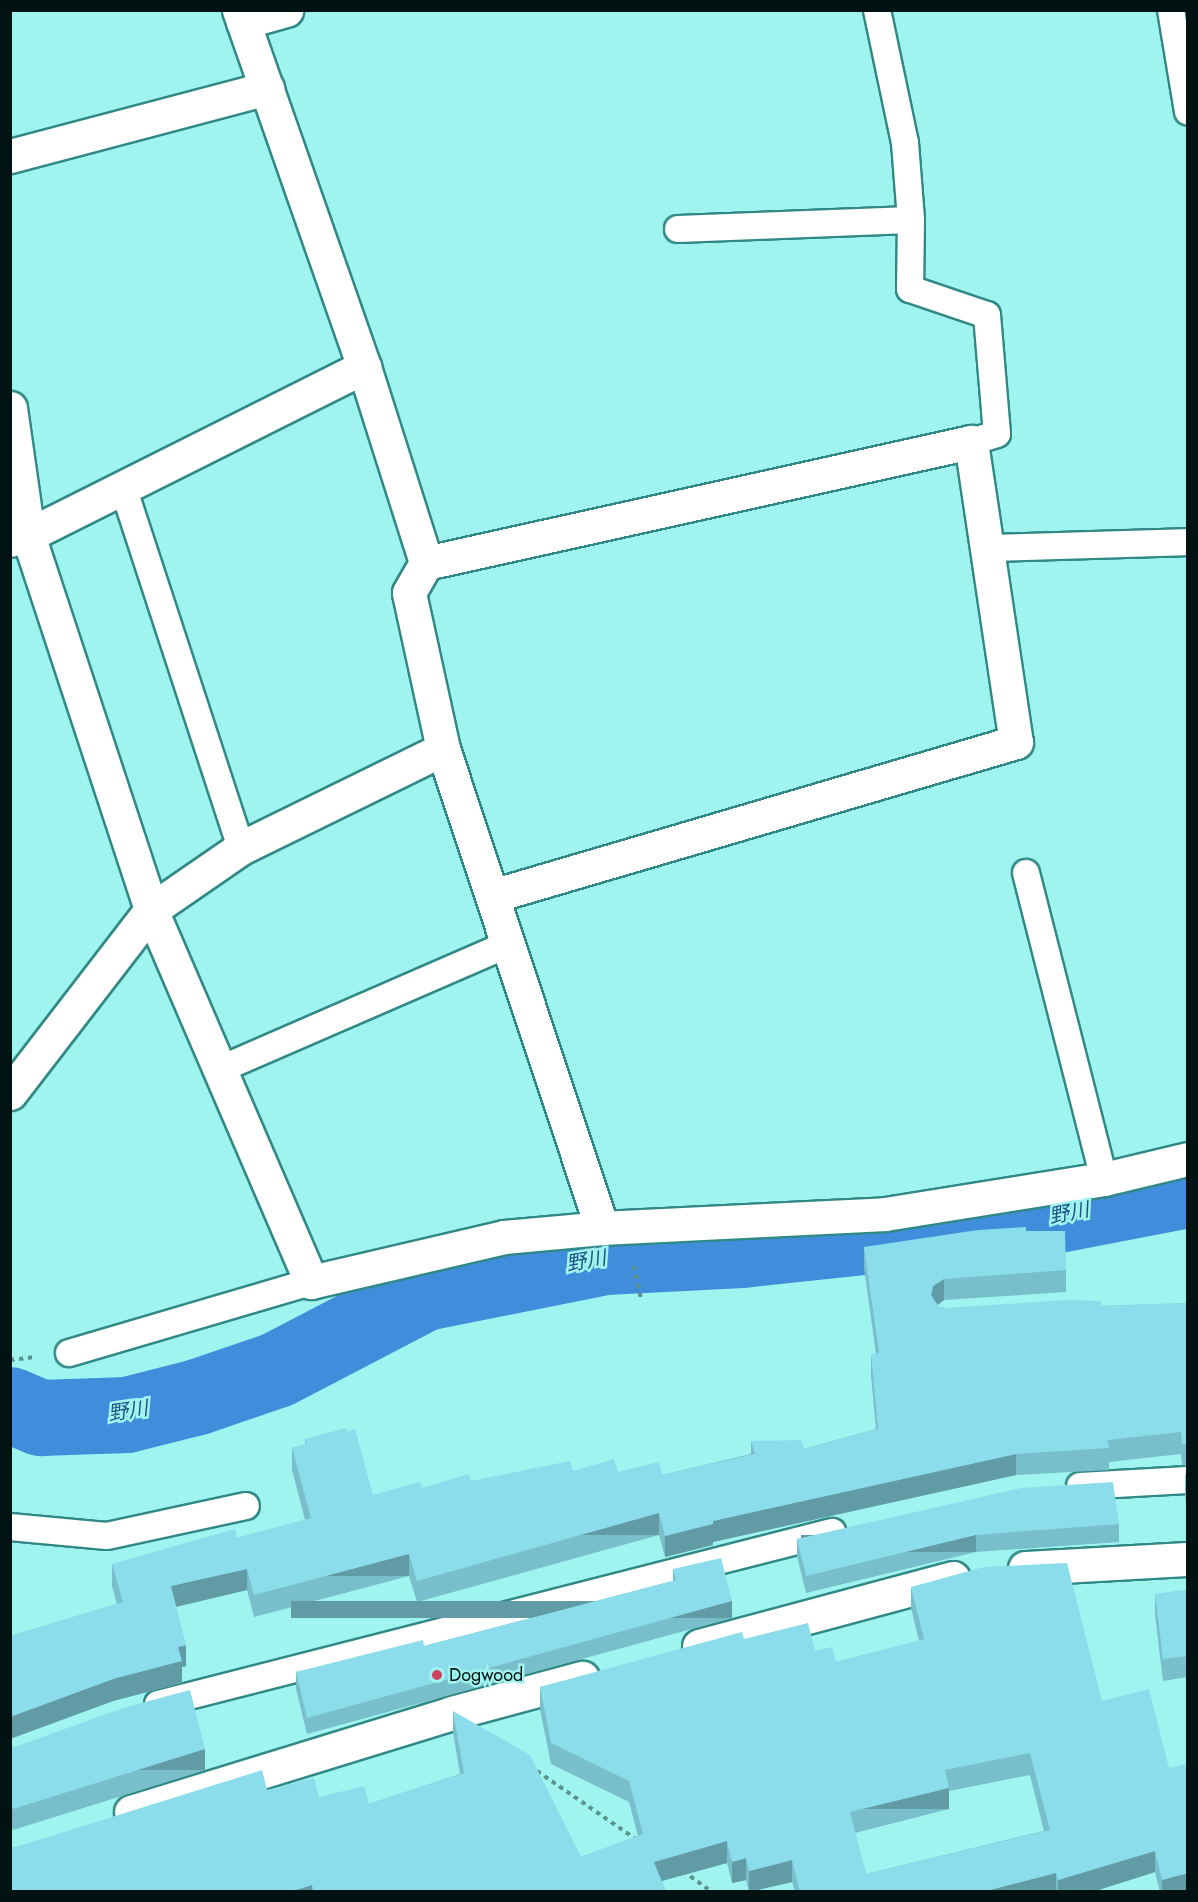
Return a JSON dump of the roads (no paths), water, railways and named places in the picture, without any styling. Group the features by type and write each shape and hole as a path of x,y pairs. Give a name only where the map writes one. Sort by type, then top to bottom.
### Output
{"street":[{"path":"286,10 241,16 364,367 426,563 409,593 442,749 602,1228"},
{"path":"10,156 267,88"},
{"path":"19,537 364,367"},
{"path":"10,408 19,537 151,910 311,1282 504,1237 602,1228 875,1215 1104,1179 1188,1159"},
{"path":"426,563 970,442 1016,742 492,896"},
{"path":"10,1093 151,910 241,848 442,749"},
{"path":"671,1654 987,1570 1188,1559"},
{"path":"101,1822 452,1713 614,1669"}],"lane":[{"path":"877,10 905,143 911,220 910,289 987,315 997,434 970,442"},
{"path":"1171,10 1188,111"},
{"path":"678,229 911,220"},
{"path":"123,487 241,848"},
{"path":"988,548 1188,542"},
{"path":"1026,873 1104,1179"},
{"path":"221,1069 508,944"},
{"path":"69,1353 311,1282"},
{"path":"1053,1488 1188,1480"},
{"path":"10,1527 107,1536 246,1506"},
{"path":"129,1712 856,1526"}],"waterway":[{"name":"野川","path":"10,1405 41,1418 127,1415 198,1397 277,1370 425,1293 605,1257 742,1250 1043,1218 1188,1190"}],"place":[{"name":"Dogwood","path":"437,1675"}]}
